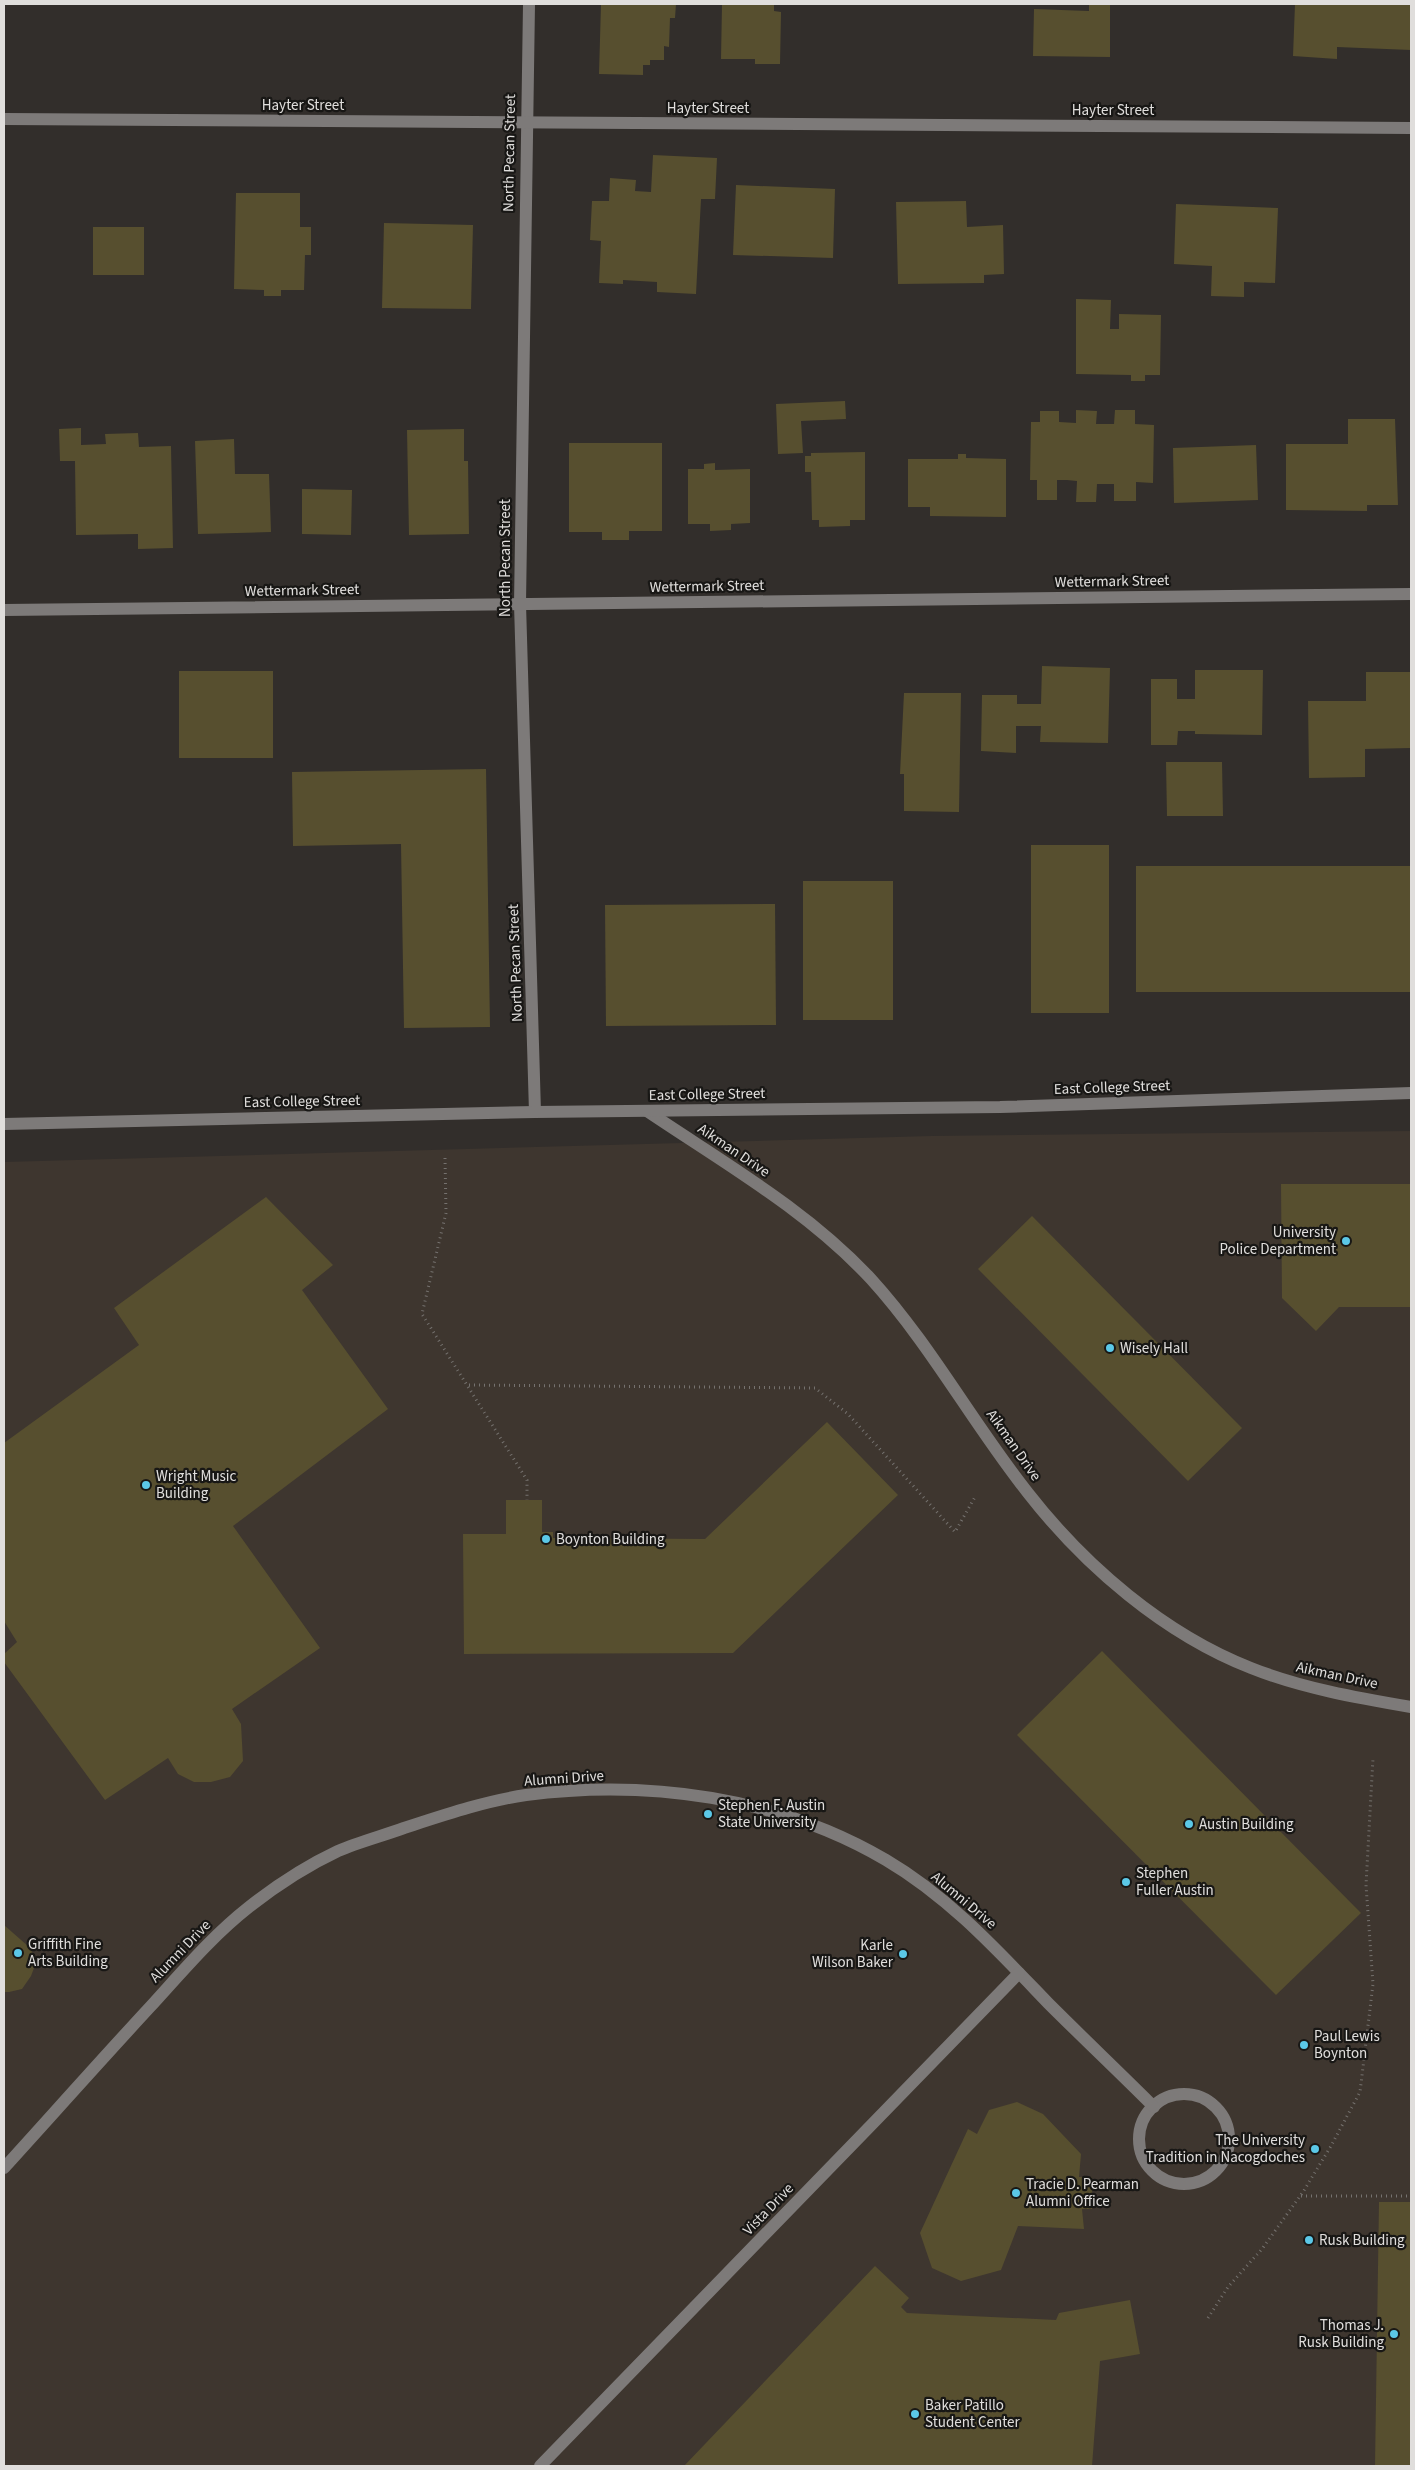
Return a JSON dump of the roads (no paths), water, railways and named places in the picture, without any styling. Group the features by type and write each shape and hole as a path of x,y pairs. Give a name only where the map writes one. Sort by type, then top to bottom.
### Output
{"street":[{"name":"North Pecan Street","path":"529,4 525,123 520,604 536,1112"},
{"name":"Hayter Street","path":"4,119 1411,128"},
{"name":"Wettermark Street","path":"4,610 1411,594"},
{"name":"East College Street","path":"4,1124 536,1112 1000,1107 1411,1093"},
{"name":"Aikman Drive","path":"647,1111 771,1194 837,1245 871,1279 907,1322 1040,1507 1059,1530 1130,1595 1208,1649 1250,1668 1290,1682 1411,1707"},
{"name":"Alumni Drive","path":"4,2168 207,1945 248,1908 293,1875 340,1850 447,1813 524,1796 630,1790 688,1794 746,1804 796,1818 844,1839 894,1866 934,1894 978,1931 1154,2106"},
{"name":"Vista Drive","path":"540,2466 1019,1973"},
{"path":"1180,2095 1195,2096 1208,2101 1219,2111 1226,2124 1229,2138 1227,2153 1221,2166 1210,2176 1196,2183 1182,2184 1167,2181 1154,2174 1145,2162 1139,2148 1139,2132 1144,2118 1154,2106 1166,2098 1180,2095"}],"place":[{"name":"University Police Department","path":"1346,1241"},
{"name":"Wisely Hall","path":"1110,1348"},
{"name":"Wright Music Building","path":"146,1485"},
{"name":"Boynton Building","path":"546,1539"},
{"name":"Stephen F. Austin State University","path":"708,1814"},
{"name":"Austin Building","path":"1189,1824"},
{"name":"Stephen Fuller Austin","path":"1126,1882"},
{"name":"Griffith Fine Arts Building","path":"18,1953"},
{"name":"Karle Wilson Baker","path":"903,1954"},
{"name":"Paul Lewis Boynton","path":"1304,2045"},
{"name":"The University Tradition in Nacogdoches","path":"1315,2149"},
{"name":"Tracie D. Pearman Alumni Office","path":"1016,2193"},
{"name":"Rusk Building","path":"1309,2240"},
{"name":"Thomas J. Rusk Building","path":"1394,2334"},
{"name":"Baker Patillo Student Center","path":"915,2414"}]}
